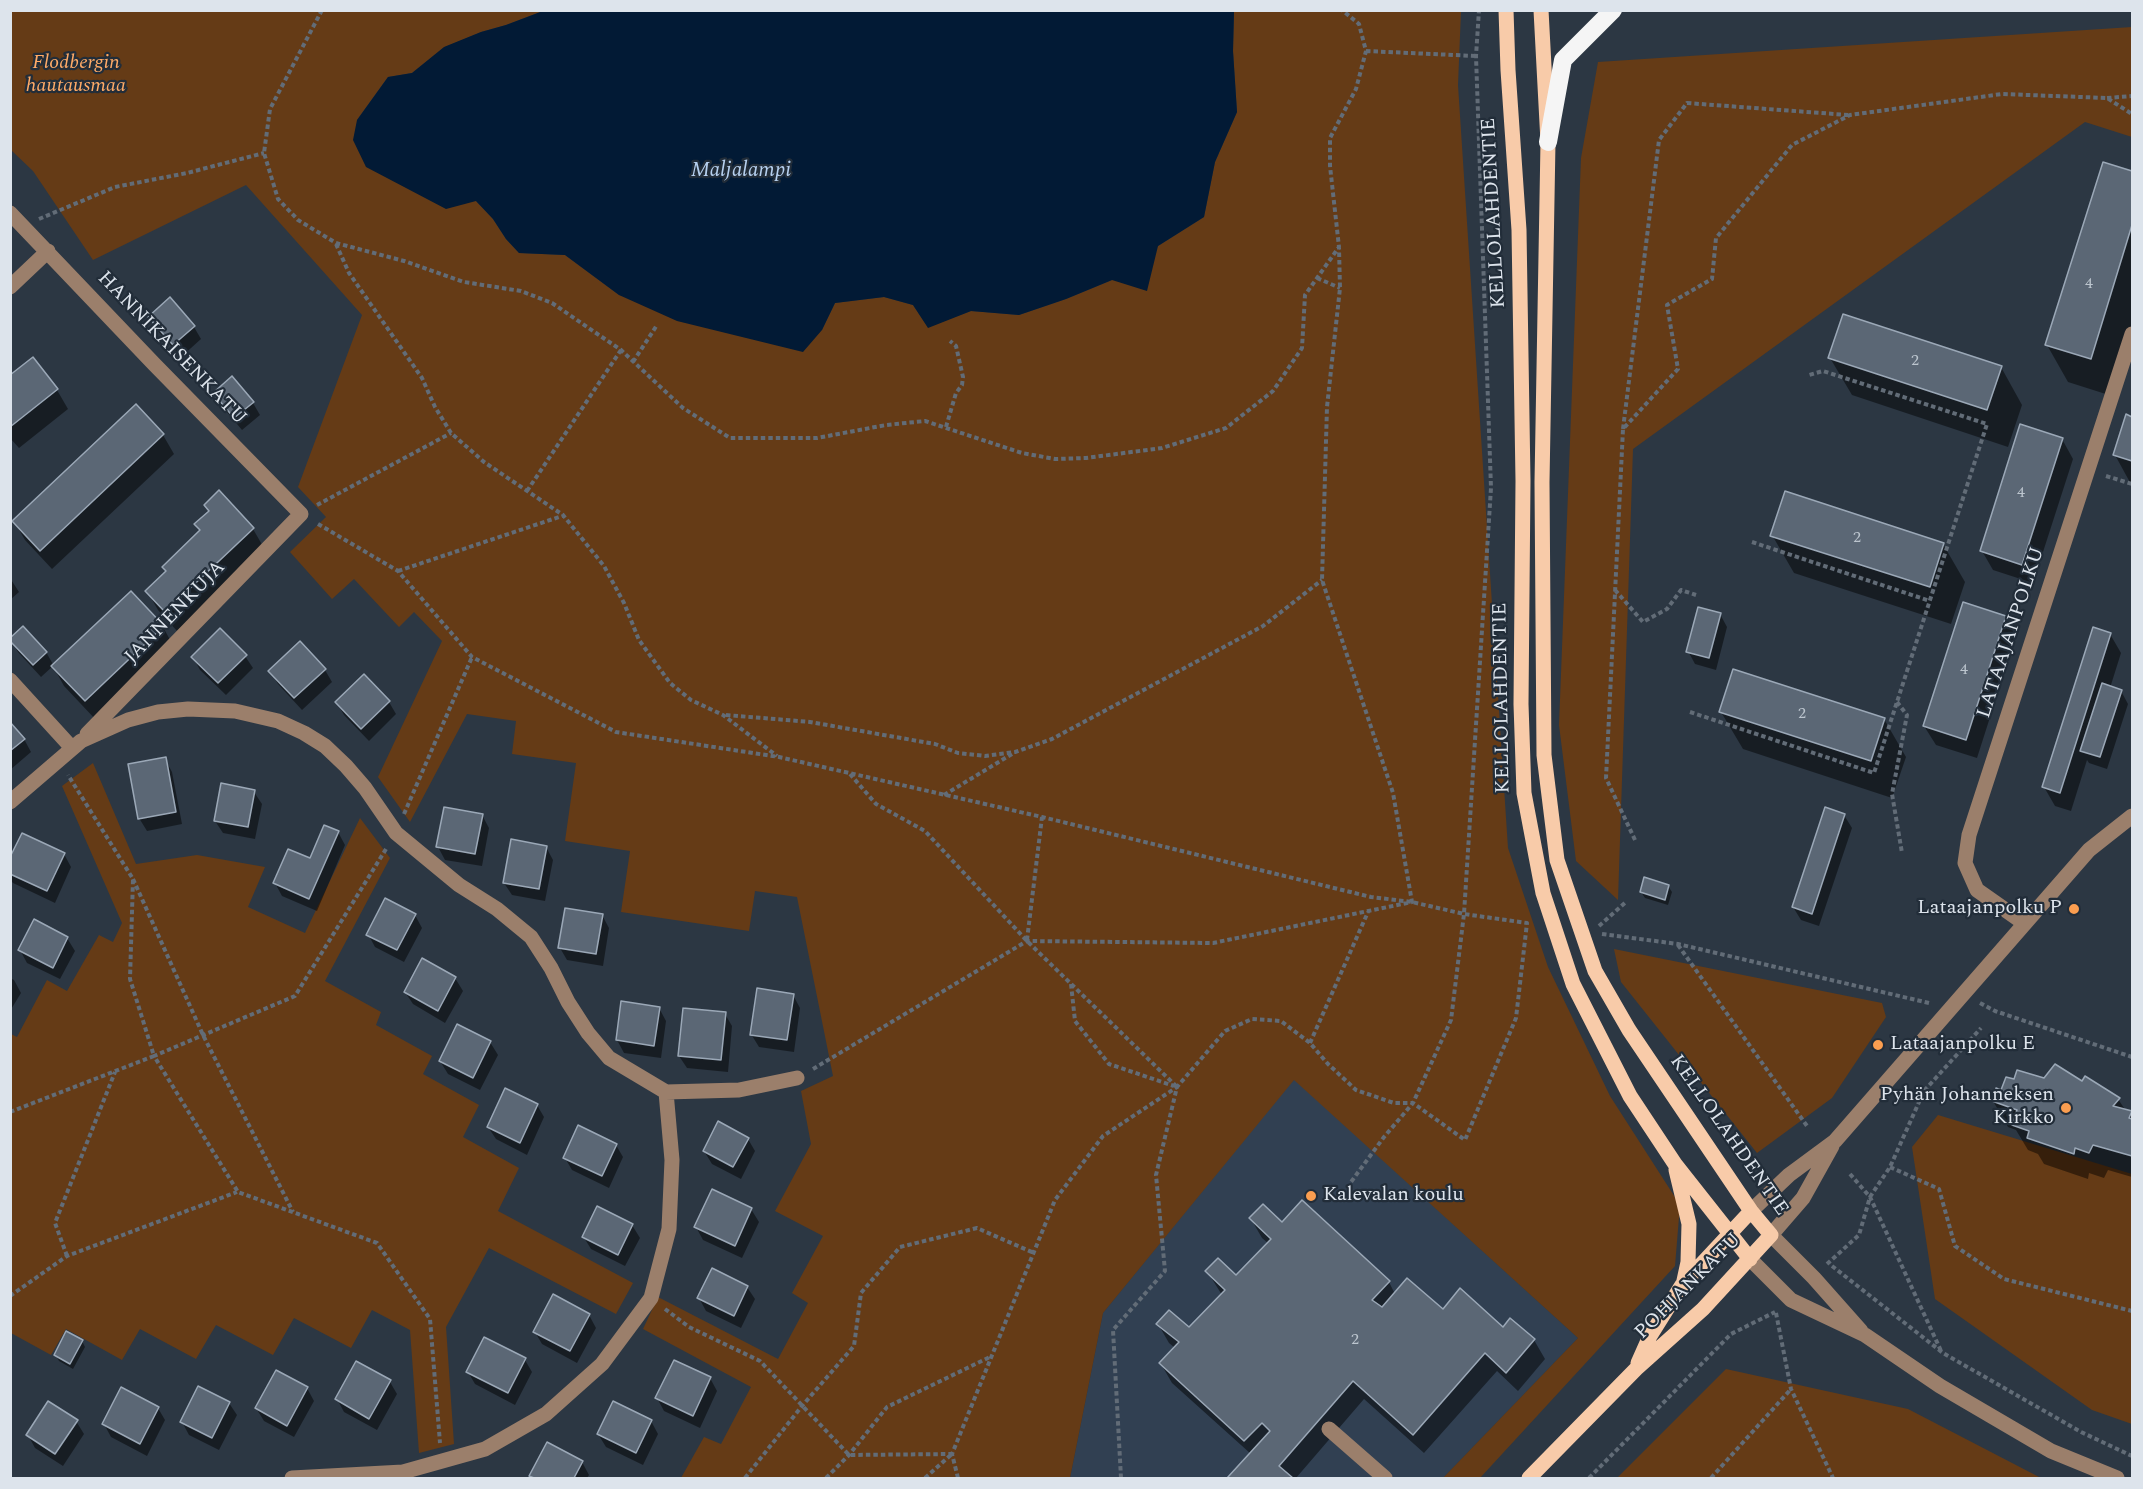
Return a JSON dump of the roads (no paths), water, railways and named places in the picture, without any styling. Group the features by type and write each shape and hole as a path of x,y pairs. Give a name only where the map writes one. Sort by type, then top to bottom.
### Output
{"highway":[{"path":"1548,142 1563,60 1613,10"}],"main road":[{"name":"KELLOLAHDENTIE","path":"1506,10 1519,230 1523,481 1521,704 1524,793 1543,892 1573,984 1630,1096 1675,1164 1750,1259"},
{"name":"KELLOLAHDENTIE","path":"1541,10 1548,142 1542,482 1544,756 1557,860 1595,971 1629,1030 1751,1211 1771,1235"},
{"path":"1675,1164 1689,1224 1688,1262 1682,1285"},
{"name":"POHJANKATU","path":"1636,1369 1650,1336 1682,1285 1751,1211"},
{"name":"POHJANKATU","path":"1528,1479 1636,1369 1703,1309 1771,1235"}],"street":[{"name":"HANNIKAISENKATU","path":"10,213 301,514"},
{"path":"10,287 48,251"},
{"name":"LATAAJANPOLKU","path":"2024,923 1977,890 1965,863 1968,835 2133,334"},
{"name":"JANNENKUJA","path":"76,744 301,514"},
{"path":"10,681 76,744"},
{"path":"10,802 76,744 128,720 158,712 188,709 235,711 278,721 304,733 332,753 365,788 396,833 459,885 497,909 531,937 551,968 568,1002 609,1058 666,1092 739,1090 797,1078"},
{"path":"1771,1235 1803,1198 1835,1141 2089,850 2133,816"},
{"path":"292,1479 403,1472 485,1449 546,1414 602,1364 651,1298 669,1229 672,1161 666,1092"},
{"path":"1751,1211 1789,1175 1835,1141"},
{"name":"KELLOLAHDENTIE","path":"1771,1235 1814,1278 1865,1335"},
{"name":"KELLOLAHDENTIE","path":"1750,1259 1791,1300 1865,1335 1940,1386 2051,1451 2117,1479"},
{"path":"1329,1430 1385,1479"}],"water":[{"name":"Maljalampi","path":"543,11 1234,11 1233,51 1237,112 1215,162 1204,217 1158,246 1147,291 1112,280 1019,315 971,311 928,328 913,305 884,297 835,303 822,330 803,352 677,321 619,295 565,255 519,253 476,201 446,209 366,167 353,140 357,120 388,77 412,73 444,47"}],"place":[{"name":"Lataajanpolku P","path":"2074,909"},
{"name":"Lataajanpolku E","path":"1878,1045"},
{"name":"Pyhän Johanneksen Kirkko","path":"2066,1108"},
{"name":"Kalevalan koulu","path":"1311,1196"}],"park label":[{"name":"Flodbergin hautausmaa","path":"76,76"}]}
